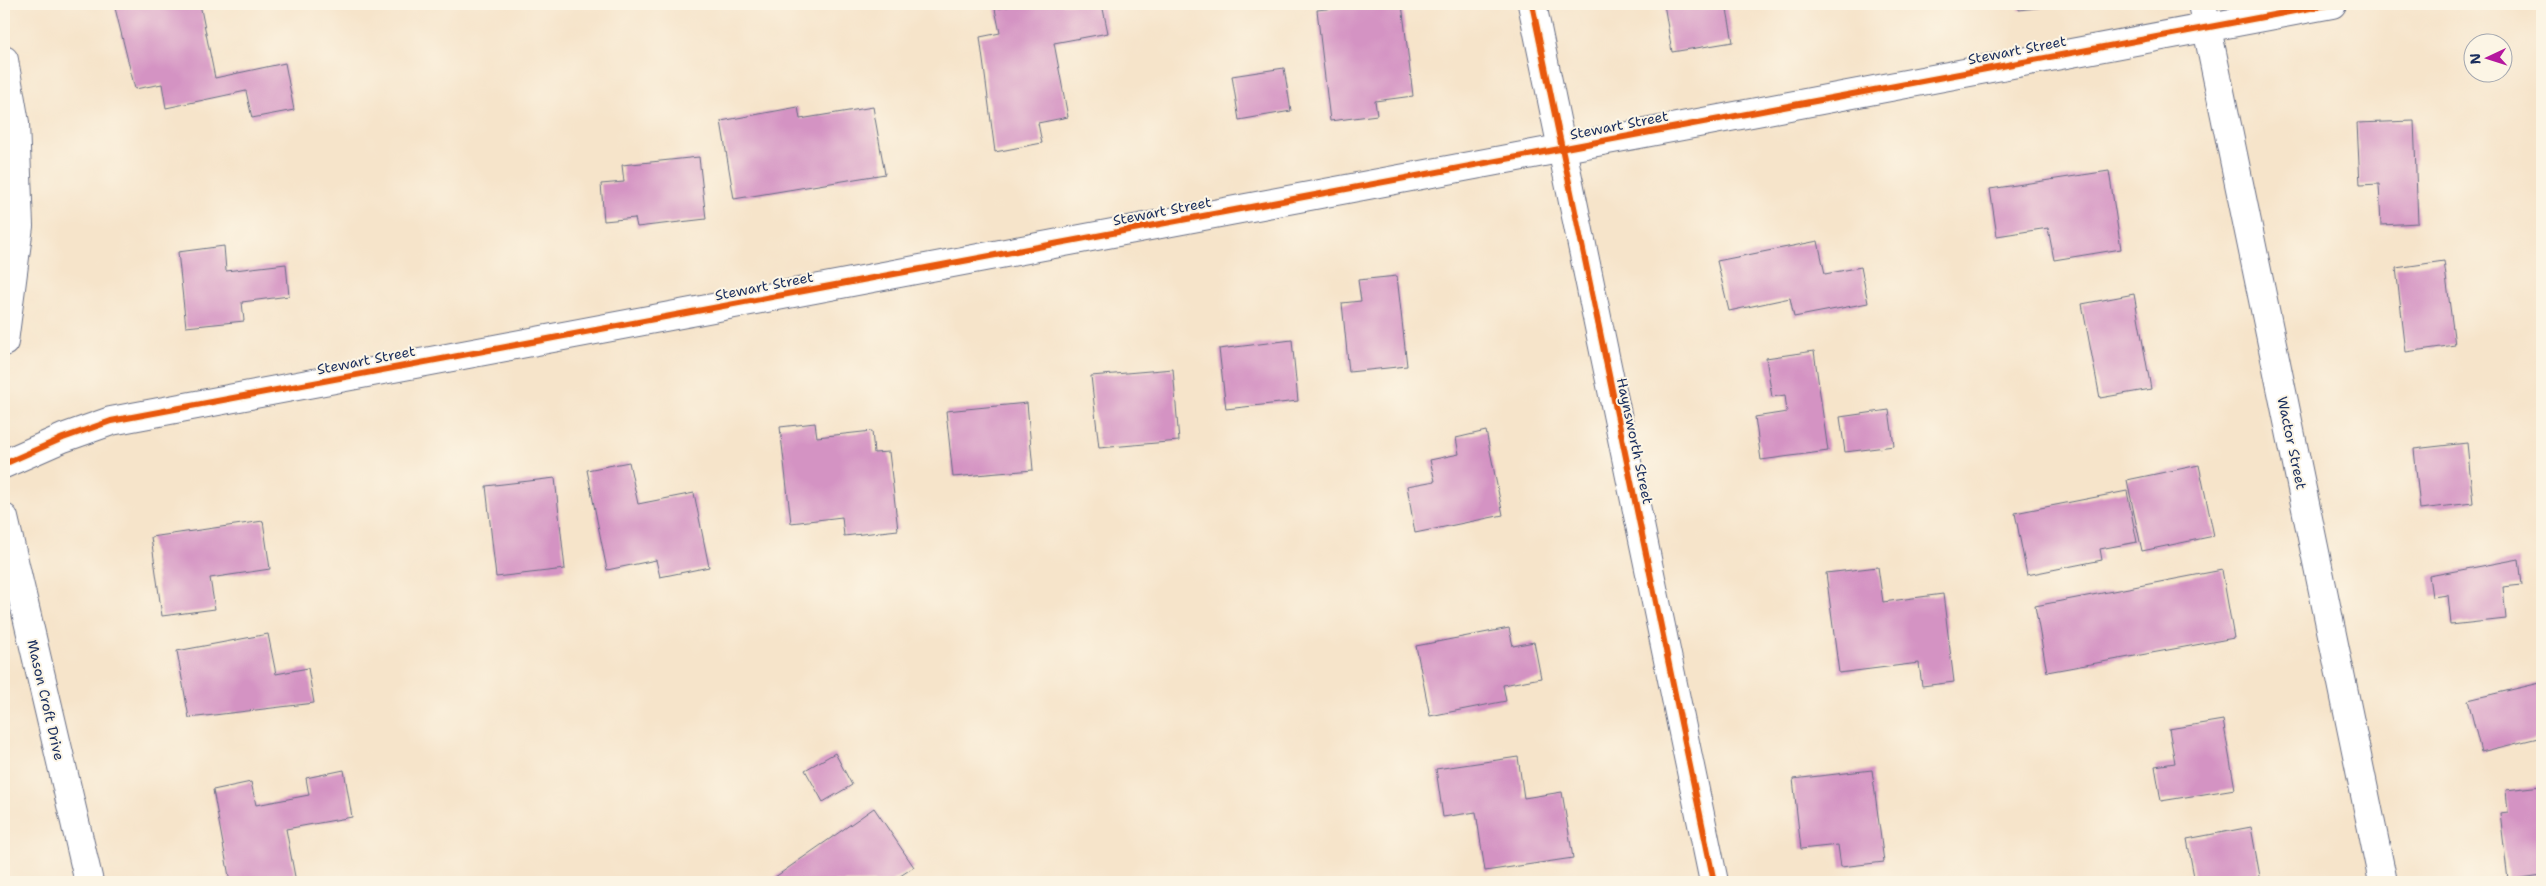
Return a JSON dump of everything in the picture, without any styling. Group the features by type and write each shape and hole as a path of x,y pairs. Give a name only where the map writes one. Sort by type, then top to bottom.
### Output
{"street":[{"name":"Haynsworth Street","path":"1532,4 1714,882"},
{"name":"Stewart Street","path":"4,464 63,438 111,421 1562,149 2205,15 2332,4"},
{"name":"Wactor Street","path":"2205,15 2383,882"},
{"path":"4,60 15,123 19,226 4,342"},
{"name":"Mason Croft Drive","path":"4,518 89,882"}],"building":[{"path":"114,4 200,4 215,78 285,63 294,110 252,118 246,91 166,108 162,84 135,89"},
{"path":"1024,4 1102,4 1108,33 1054,43 1068,117 1038,123 1042,143 995,152 980,37 1000,33 995,9"},
{"path":"1372,4 1402,4 1413,96 1375,101 1377,115 1330,121 1317,10"},
{"path":"1664,4 1726,4 1733,42 1672,52"},
{"path":"2019,4 2062,4 2062,5 2019,10"},
{"path":"1284,68 1291,111 1239,120 1232,76"},
{"path":"798,107 800,119 873,107 885,174 734,199 721,121"},
{"path":"2414,121 2418,223 2381,225 2379,184 2360,185 2357,123"},
{"path":"699,157 706,219 637,227 635,218 604,221 601,184 624,182 622,165"},
{"path":"2109,171 2121,249 2054,260 2048,228 1997,236 1990,189"},
{"path":"1818,241 1825,274 1861,267 1868,303 1794,317 1790,298 1729,311 1717,261"},
{"path":"224,246 226,271 286,264 289,296 242,302 244,321 186,327 178,252"},
{"path":"2444,261 2455,345 2406,352 2396,268"},
{"path":"1397,276 1407,366 1349,372 1342,303 1361,301 1358,280"},
{"path":"2134,294 2151,389 2100,398 2082,304"},
{"path":"1292,340 1298,401 1226,409 1219,349"},
{"path":"1814,351 1828,451 1761,460 1755,417 1787,412 1785,395 1772,397 1766,358"},
{"path":"1173,369 1179,441 1099,448 1091,376"},
{"path":"1027,403 1033,470 953,477 946,411"},
{"path":"1889,410 1894,446 1845,452 1840,417"},
{"path":"815,423 817,437 872,431 874,453 889,452 898,530 844,536 842,517 791,523 780,427"},
{"path":"1486,431 1503,515 1415,533 1407,486 1435,481 1430,460 1459,454 1456,438"},
{"path":"2467,443 2473,503 2420,509 2414,449"},
{"path":"629,462 638,504 694,493 709,567 660,577 656,560 607,570 587,470"},
{"path":"2199,465 2214,536 2142,551 2127,480"},
{"path":"555,478 565,569 496,577 486,486"},
{"path":"2127,491 2137,542 2100,549 2102,560 2027,575 2015,513"},
{"path":"263,521 270,569 210,578 215,609 162,616 151,537"},
{"path":"2519,559 2522,585 2503,587 2506,619 2451,625 2448,595 2432,597 2429,576"},
{"path":"1878,567 1883,602 1943,594 1954,682 1922,686 1919,663 1839,673 1826,573"},
{"path":"2222,570 2234,638 2047,672 2035,606"},
{"path":"1509,628 1513,646 1534,642 1541,678 1503,685 1506,701 1430,716 1416,646"},
{"path":"268,634 276,674 308,668 314,703 189,718 177,651"},
{"path":"2540,683 2542,737 2481,752 2468,700"},
{"path":"2223,720 2235,789 2161,801 2155,766 2175,763 2169,729"},
{"path":"835,753 852,785 823,802 805,770"},
{"path":"1518,757 1524,798 1562,792 1573,858 1485,871 1476,812 1443,817 1436,769"},
{"path":"344,770 352,817 286,829 296,882 230,882 213,790 251,782 256,805 309,795 306,778"},
{"path":"1872,770 1884,862 1841,867 1838,845 1801,849 1793,779"},
{"path":"2542,786 2542,875 2508,880 2500,813 2508,812 2506,790"},
{"path":"874,808 914,867 891,882 768,882"},
{"path":"2251,827 2261,882 2195,882 2187,839"}],"cycle path":[{"path":"1532,4 1714,882"},
{"path":"4,464 63,438 111,421 2332,4"}]}
